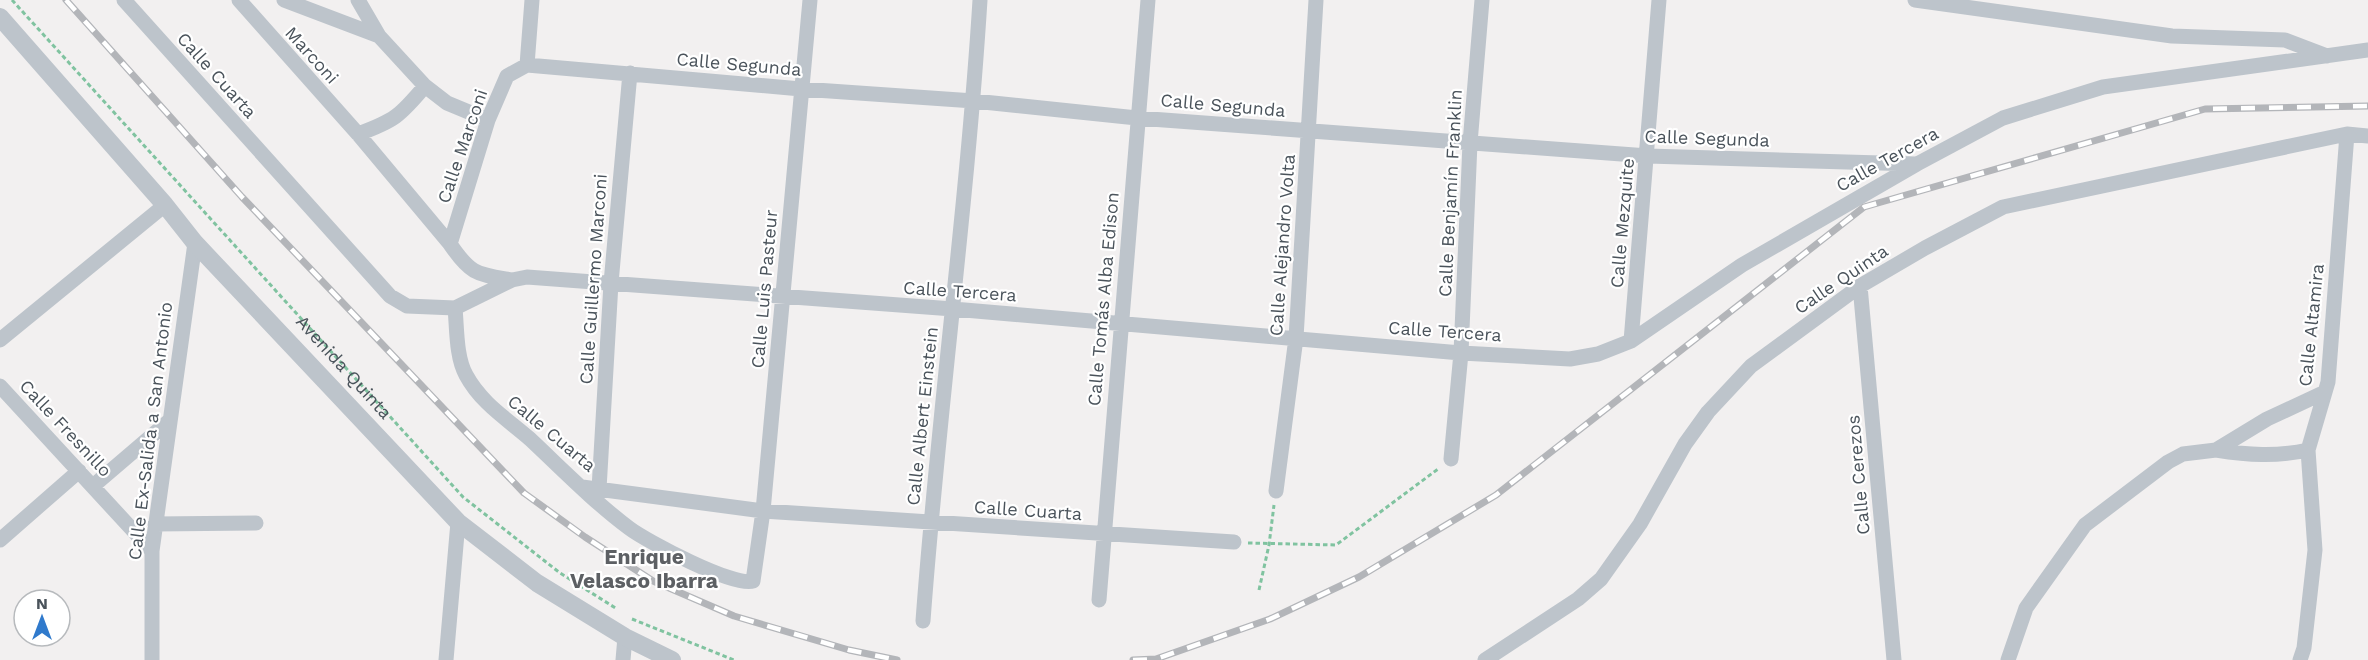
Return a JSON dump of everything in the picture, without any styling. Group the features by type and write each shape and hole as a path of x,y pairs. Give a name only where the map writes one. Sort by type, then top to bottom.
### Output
{"street":[{"name":"Calle Cuarta","path":"124,0 390,296 407,306 456,308 460,355 465,374 483,400 582,487 763,511 1234,542"},
{"name":"Marconi","path":"239,0 358,134 450,244 462,263 476,274 512,280"},
{"name":"Marconi","path":"284,0 306,4 379,36 425,86 447,103 488,120"},
{"path":"358,0 379,36"},
{"path":"527,65 532,0"},
{"name":"Calle Luis Pasteur","path":"582,487 630,529 699,566 740,582 753,581 763,511 784,298 810,0"},
{"name":"Calle Albert Einstein","path":"923,621 930,523 974,100 980,0"},
{"name":"Calle Tomás Alba Edison","path":"1099,600 1148,0"},
{"name":"Calle Alejandro Volta","path":"1276,491 1296,338 1316,0"},
{"name":"Calle Benjamín Franklin","path":"1452,459 1461,353 1470,143 1482,0"},
{"name":"Calle Mezquite","path":"1631,341 1648,156 1659,0"},
{"path":"1915,0 2172,36 2285,40 2328,57"},
{"name":"Avenida Quinta","path":"0,17 165,205 195,243 458,522 537,583 625,637 672,660"},
{"name":"Calle Tercera","path":"456,308 512,280 527,277 953,309 1461,353 1570,359 1598,354 1631,341 1742,265 1917,164 2003,118 2103,87 2368,50"},
{"name":"Calle Segunda","path":"527,65 801,89 974,100 1137,118 1648,156 1917,164"},
{"name":"Calle Marconi","path":"450,244 488,120 507,76 527,65"},
{"name":"Calle Guillermo Marconi","path":"598,489 611,283 630,73"},
{"path":"358,134 388,123 403,112 425,86"},
{"name":"Calle Quinta","path":"1485,660 1578,599 1601,579 1640,524 1685,444 1708,412 1751,366 1860,286 1925,248 2003,207 2347,134 2368,136"},
{"name":"Calle Altamira","path":"2300,660 2304,648 2315,550 2308,450 2328,382 2347,134"},
{"path":"0,340 165,205"},
{"name":"Calle Ex-Salida a San Antonio","path":"152,660 152,550 195,243"},
{"name":"Calle Cerezos","path":"1860,286 1894,660"},
{"name":"Calle Fresnillo","path":"0,386 152,550"},
{"path":"2216,450 2267,419 2325,392"},
{"path":"93,486 170,421"},
{"path":"2008,660 2026,608 2085,525 2168,462 2183,454 2216,450 2254,456 2283,455 2308,450"},
{"path":"0,540 79,471"},
{"path":"446,660 458,522"},
{"path":"155,524 256,523"},
{"path":"623,660 625,637"}],"path":[{"name":"Avenida Quinta","path":"12,0 463,497 560,573 632,619 734,660"},
{"path":"1234,542 1336,545 1452,459"},
{"path":"1259,590 1269,544 1276,491"}],"railway":[{"path":"66,0 242,197 524,493 585,537 653,581 734,616 849,650 897,660"},
{"path":"1133,660 1156,659 1270,619 1359,577 1496,495 1864,207 2205,109 2368,106"}],"district":[{"name":"Enrique Velasco Ibarra","path":"644,568"}]}
